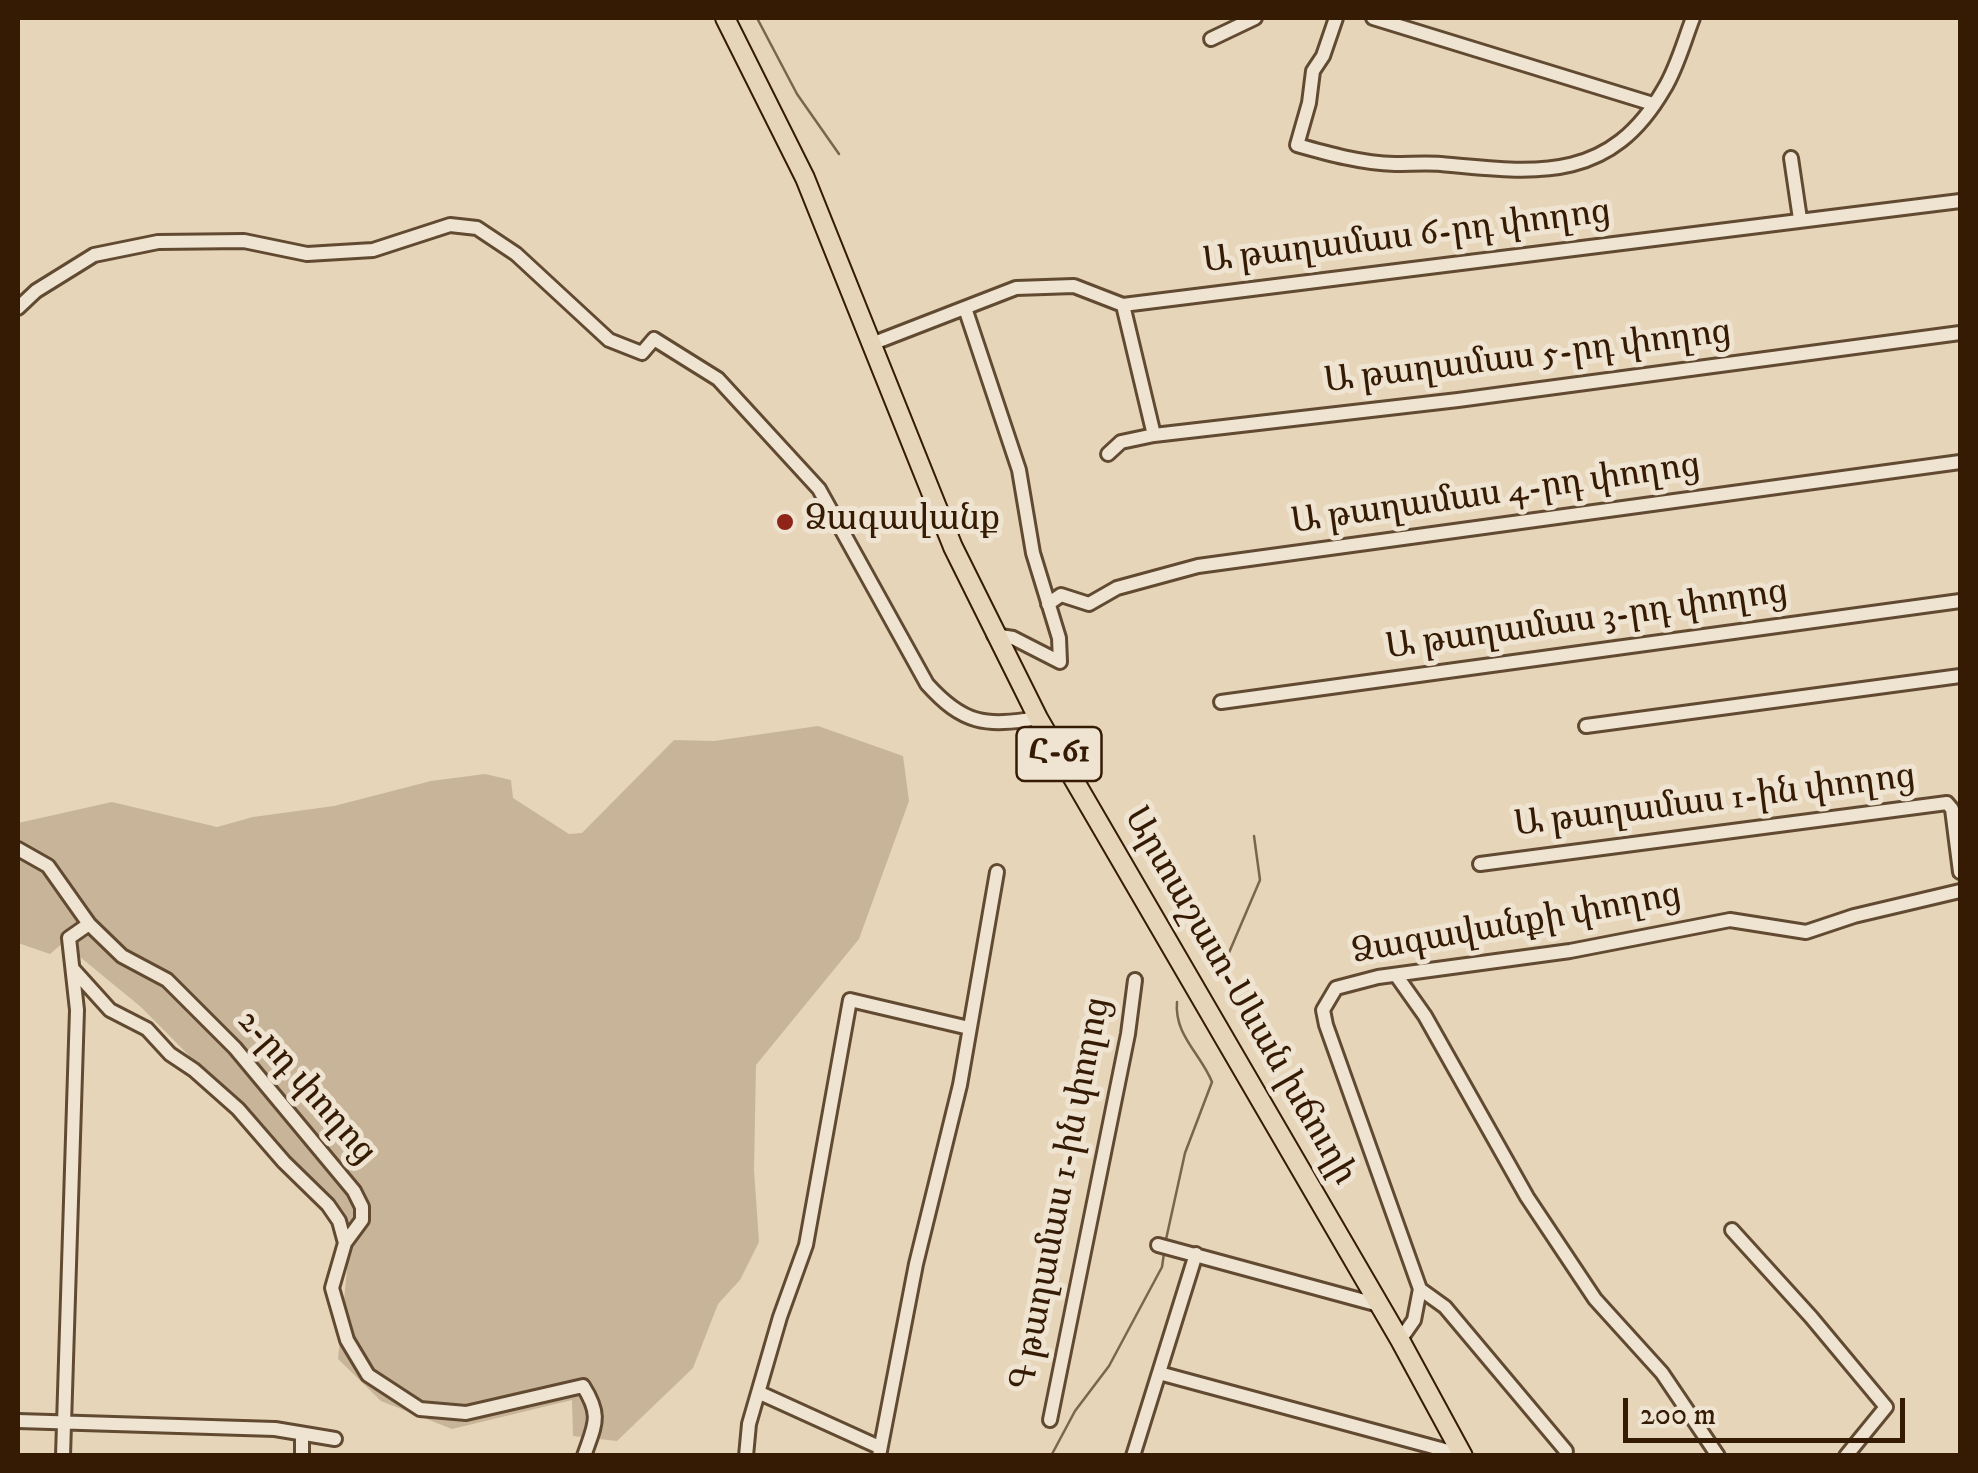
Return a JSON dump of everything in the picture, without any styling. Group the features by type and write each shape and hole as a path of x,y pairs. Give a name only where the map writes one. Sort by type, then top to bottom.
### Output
{"main road":[{"name":"Արտաշատ-Սևան խճուղի","path":"724,18 806,178 953,547 994,635 1038,718 1463,1455"}],"street":[{"path":"1211,39 1255,18"},
{"path":"1336,18 1323,56 1312,71 1309,103 1296,145 1342,157 1394,164 1423,162 1528,172 1586,163 1629,135 1664,89 1693,18"},
{"path":"1373,18 1653,104"},
{"path":"1791,158 1800,219"},
{"name":"Ա թաղամաս 6-րդ փողոց","path":"874,344 1016,288 1074,286 1123,305 1960,201"},
{"path":"18,308 94,254 158,242 244,241 307,254 372,250 450,225 477,228 516,254 610,340 642,353 654,339 718,379 820,489 927,684 948,707 972,720 1012,723 1038,718"},
{"path":"1123,305 1154,435"},
{"path":"965,308 1020,470 1032,553 1059,638 1060,662 1013,638 994,635"},
{"name":"Ա թաղամաս 5-րդ փողոց","path":"1108,454 1121,442 1154,435 1458,400 1960,332"},
{"name":"Ա թաղամաս 4-րդ փողոց","path":"1048,604 1061,595 1089,604 1116,588 1198,566 1960,462"},
{"name":"Ա թաղամաս 3-րդ փողոց","path":"1222,702 1960,601"},
{"path":"1586,726 1960,676"},
{"name":"Ա թաղամաս 1-ին փողոց","path":"1480,864 1947,803 1952,809 1960,872"},
{"name":"2-րդ փողոց","path":"18,849 48,866 90,924 122,956 167,980 236,1048 354,1190 362,1207 362,1220 345,1243 332,1288 347,1340 368,1374 420,1409 466,1414 583,1386 596,1407 596,1422 584,1456"},
{"path":"760,1392 879,1451 916,1264 960,1085 998,872"},
{"name":"Ձագավանքի փողոց","path":"1420,1289 1326,1026 1323,1010 1329,996 1346,983 1570,951 1730,920 1806,932 1854,916 1960,891"},
{"path":"63,1456 76,1010 69,938 90,924"},
{"path":"72,968 110,1010 146,1029 170,1054 238,1109 328,1205 339,1221 345,1243"},
{"path":"1396,976 1425,1016 1527,1197 1585,1284 1662,1372 1718,1456"},
{"name":"Գ թաղամաս 1-ին փողոց","path":"1050,1420 1128,1034 1135,980"},
{"path":"746,1456 750,1424 780,1317 806,1245 850,1000 968,1028"},
{"path":"1732,1230 1886,1406 1846,1456"},
{"path":"1158,1245 1378,1306"},
{"path":"1133,1456 1196,1254"},
{"path":"1400,1340 1414,1320 1420,1289 1445,1308 1566,1451"},
{"path":"1159,1373 1463,1455"},
{"path":"18,1421 274,1429 335,1440"},
{"path":"302,1434 302,1456"}],"shaded area":[{"path":"818,726 903,756 909,801 859,939 756,1065 754,1170 759,1242 740,1280 718,1304 693,1368 617,1441 573,1436 572,1400 452,1429 381,1401 338,1359 350,1240 340,1208 141,1007 63,943 50,954 18,943 18,823 112,802 217,827 253,817 334,806 431,781 485,774 511,780 513,798 569,834 582,833 674,740 714,741"}],"waterway":[{"path":"757,18 797,94 839,154"},
{"path":"1228,955 1260,880 1254,836"},
{"path":"1212,967 1220,963"},
{"path":"1165,1244 1185,1153 1212,1082 1184,1034 1177,1002"},
{"path":"1051,1456 1075,1411 1109,1366 1162,1267 1164,1253"}],"place":[{"name":"Ձագավանք","path":"785,522"}]}
